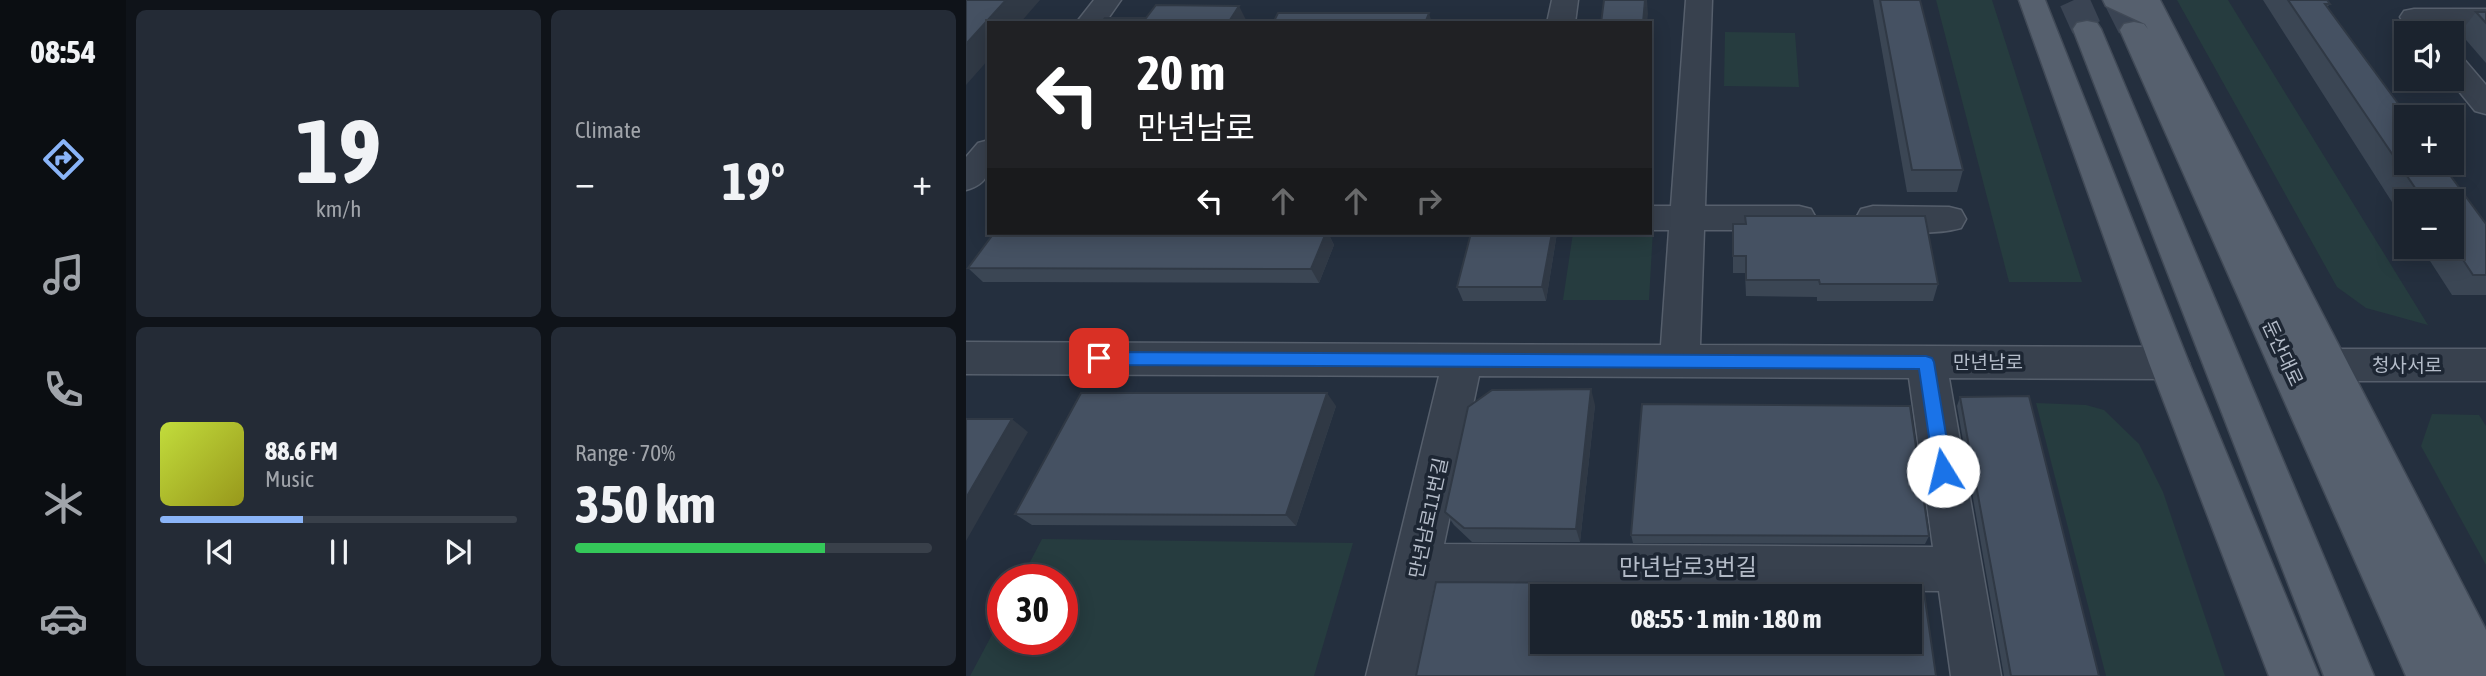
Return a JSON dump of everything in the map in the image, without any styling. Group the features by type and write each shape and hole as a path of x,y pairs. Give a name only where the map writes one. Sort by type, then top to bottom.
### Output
{"main road":[{"path":"2045,9 2169,363 2294,676"},
{"path":"2138,12 2328,365 2483,676"},
{"name":"둔산대로","path":"2138,12 2432,676"},
{"path":"2087,29 2349,676"}],"street":[{"path":"1092,21 1108,0"},
{"path":"1561,21 1565,0"},
{"path":"1680,361 1699,0"},
{"path":"2418,21 2414,17 2486,17"},
{"path":"2464,77 2486,104"},
{"path":"966,179 987,153"},
{"path":"1652,218 1949,219"},
{"name":"만년남로","path":"966,358 2169,363"},
{"name":"만년남로11번길","path":"1391,676 1463,360"},
{"path":"1926,362 1976,676"},
{"name":"청사서로","path":"2328,365 2486,365"},
{"name":"만년남로3번길","path":"1418,566 1959,569"}],"green space":[{"path":"1936,0 1992,0 2082,282 2009,282"},
{"path":"2177,0 2228,0 2428,325 2366,308 2337,287"},
{"path":"1725,32 1795,33 1799,87 1724,86"},
{"path":"1653,230 1649,300 1563,300 1573,235 1652,235"},
{"path":"2036,403 2086,405 2104,410 2139,444 2163,492 2225,676 2106,676"},
{"path":"2432,414 2479,415 2486,426 2486,565 2421,446"},
{"path":"1042,539 1353,543 1314,676 970,676 987,644 987,655 1078,655 1078,564 1029,564"}],"building":[{"path":"966,0 1006,0 966,44"},
{"path":"1604,0 1645,0 1643,21 1601,21"},
{"path":"1880,0 1920,0 1963,170 1912,170"},
{"path":"2288,0 2327,0 2330,4 2325,4 2399,105 2394,105 2394,157"},
{"path":"1156,5 1239,6 1229,21 1103,21 1105,18 1146,18"},
{"path":"2476,12 2486,12 2486,23"},
{"path":"1278,13 1429,13 1426,21 1274,21"},
{"path":"2406,175 2450,175 2460,189 2416,189"},
{"path":"2464,194 2486,224 2486,275 2473,275 2462,259"},
{"path":"1745,216 1925,216 1938,284 1820,284 1819,280 1746,280 1746,256 1733,256 1733,224 1746,224"},
{"path":"993,235 1325,235 1311,269 968,268"},
{"path":"1470,235 1552,235 1542,287 1457,287"},
{"path":"1591,389 1576,529 1464,528 1445,512 1468,407 1492,390"},
{"path":"1081,393 1327,393 1286,515 1015,514"},
{"path":"2029,396 2099,676 2011,676 1960,397"},
{"path":"1642,404 1910,406 1929,536 1631,535"},
{"path":"966,419 1012,419 966,498"},
{"path":"1436,582 1761,584 1530,584 1530,654 1922,654 1923,585 1936,676 1416,676"}],"tunnel":[{"path":"2074,0 2087,29"},
{"path":"2119,0 2134,30"}],"route":[{"path":"1099,358 1926,362 1943,471"}]}
